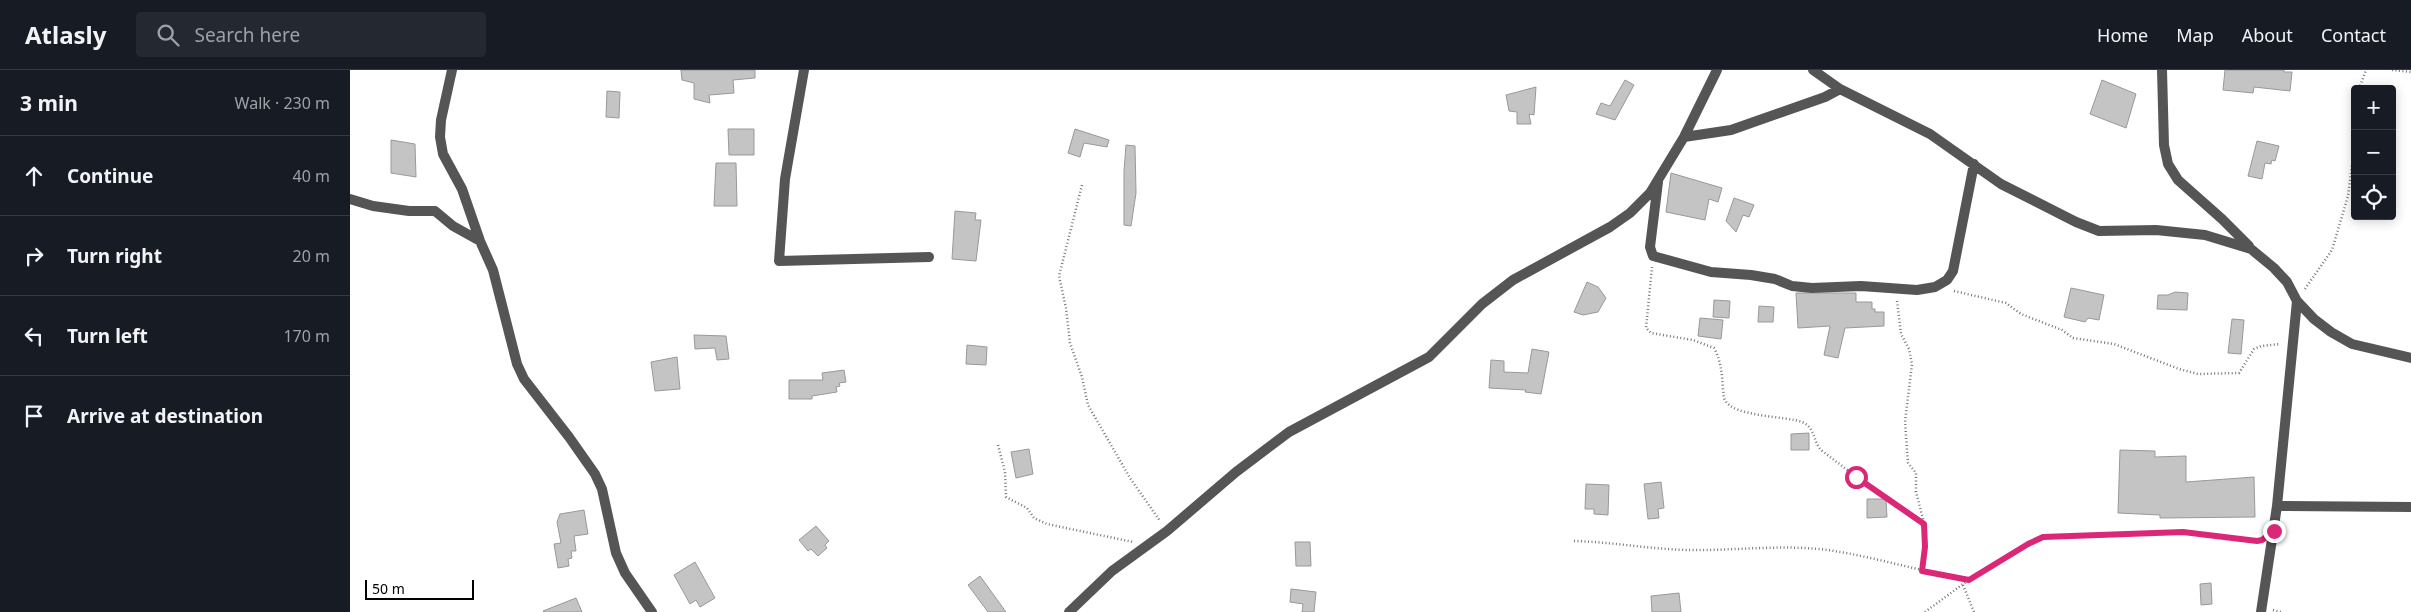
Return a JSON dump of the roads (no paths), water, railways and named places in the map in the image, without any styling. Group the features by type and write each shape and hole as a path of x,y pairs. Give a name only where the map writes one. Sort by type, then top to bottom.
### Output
{"street":[{"path":"452,70 440,137 443,154 462,189 499,289 517,364 524,379 570,437 595,474 602,489 616,553 624,573 652,612"},
{"path":"804,70 785,179 779,261 929,257"},
{"path":"1068,612 1112,571 1167,531 1236,472 1289,432 1428,357 1482,304 1513,280 1630,213 1646,198 1684,137 1717,70"},
{"path":"1813,70 1840,89 1930,134 2002,184 2076,222 2099,231 2156,230 2206,235 2251,249"},
{"path":"2162,70 2164,144 2168,164 2178,180 2222,219 2251,249 2263,257 2287,282 2297,301 2314,319 2331,332 2352,344 2411,358"},
{"path":"1684,137 1731,130 1826,98 1840,89"},
{"path":"1658,178 1650,247 1654,256 1711,272 1752,275 1775,279 1792,286 1917,290 1935,287 1947,280 1953,271 1974,164"},
{"path":"350,199 374,206 409,211 435,212 453,226 480,241"},
{"path":"2261,612 2277,506 2297,301"},
{"path":"2277,506 2411,507"}]}
